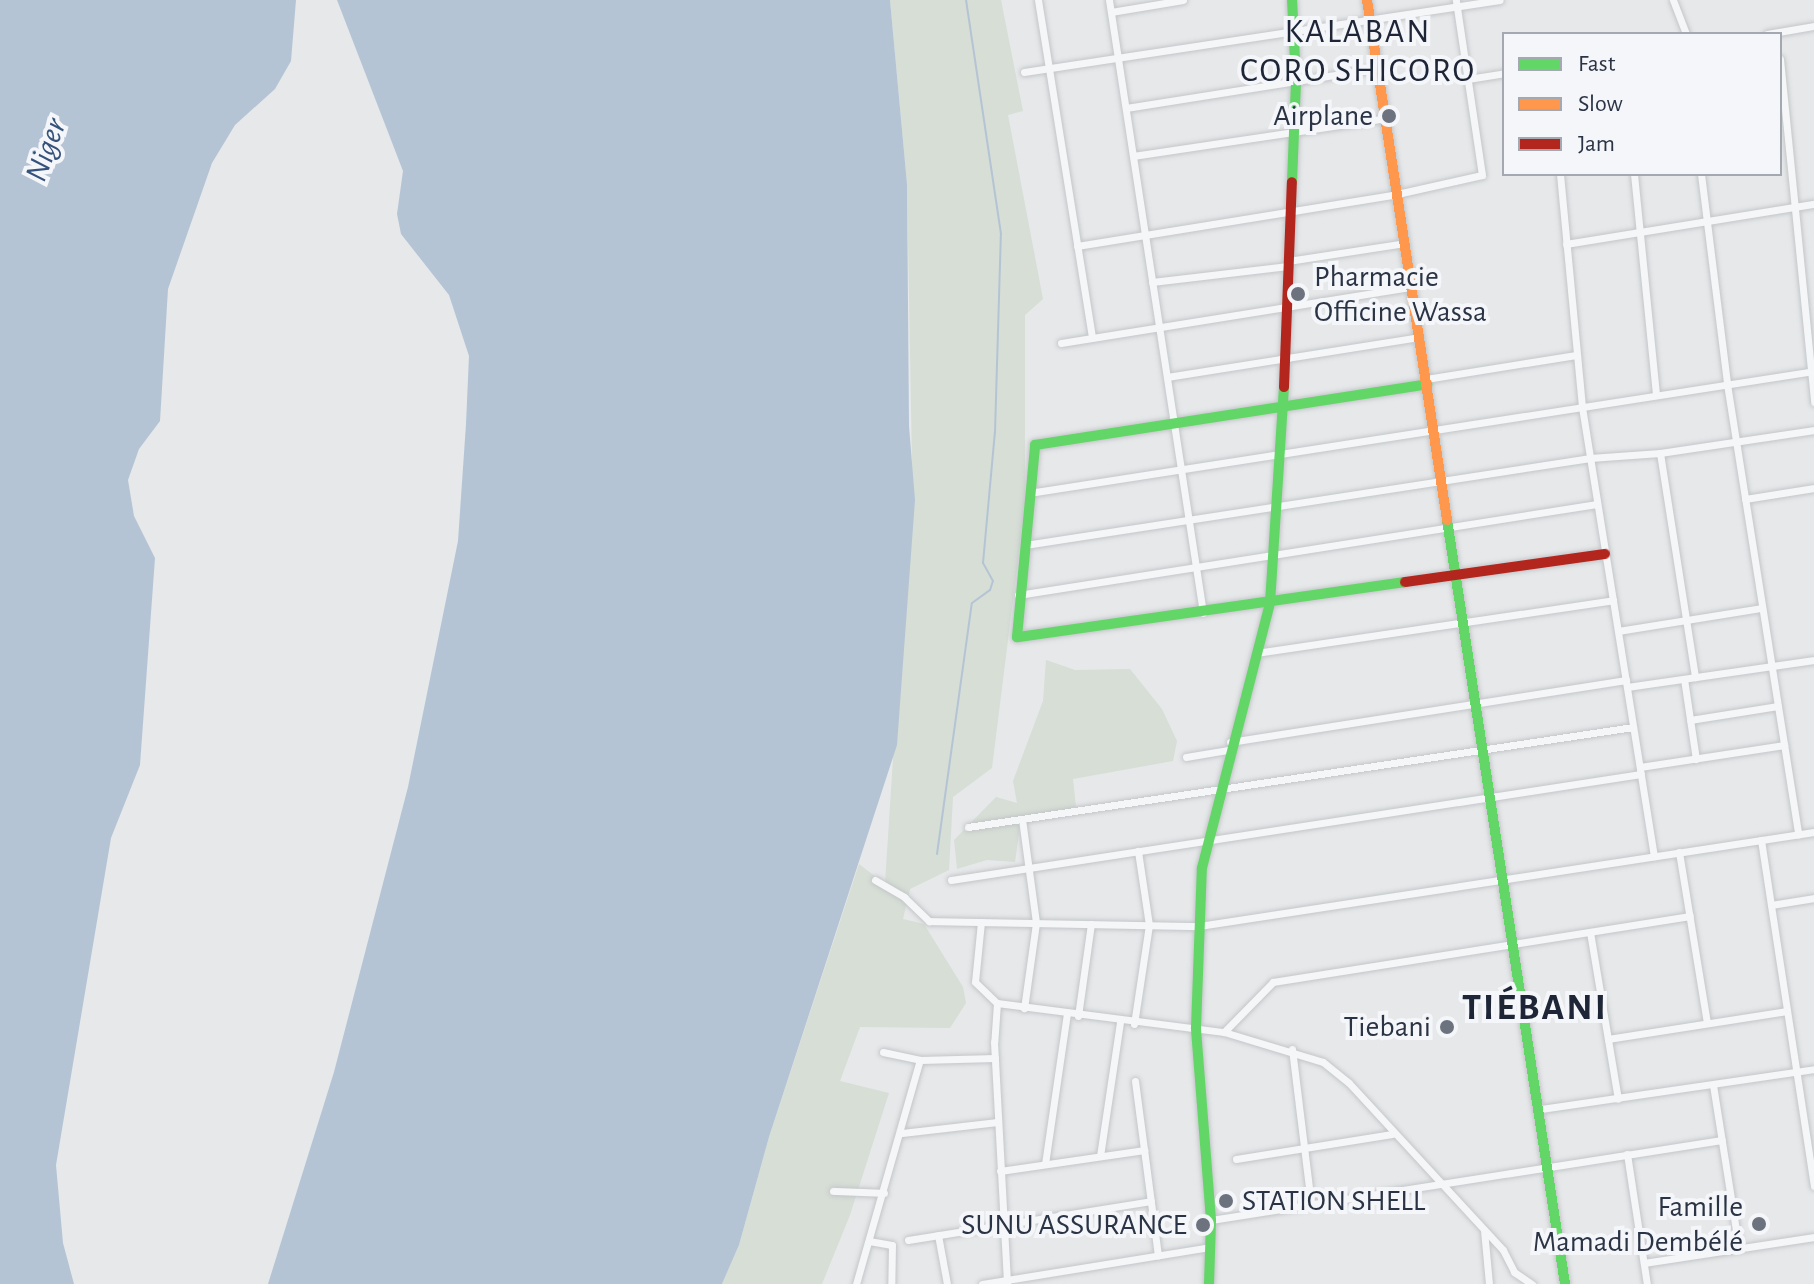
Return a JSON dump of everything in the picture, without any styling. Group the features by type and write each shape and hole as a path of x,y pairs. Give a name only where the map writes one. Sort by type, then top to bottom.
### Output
{"street":[{"path":"1038,0 1092,338"},
{"path":"1109,0 1203,613"},
{"path":"1111,12 1183,0"},
{"path":"1209,1284 1211,1220 1196,1028 1199,926 1205,841 1270,603 1277,554 1296,81 1292,0"},
{"path":"1367,0 1541,1109 1565,1284"},
{"path":"1024,72 1370,20 1456,3 1500,0"},
{"path":"1673,0 1685,32"},
{"path":"1077,246 1397,194 1482,175 1456,3"},
{"path":"1782,32 1814,26"},
{"path":"1126,108 1378,68"},
{"path":"1468,79 1502,73"},
{"path":"1782,79 1814,402"},
{"path":"1133,156 1386,118"},
{"path":"1560,176 1582,407 1654,856"},
{"path":"1634,176 1656,395"},
{"path":"1701,176 1727,384 1798,834"},
{"path":"1566,244 1814,204"},
{"path":"1152,282 1288,264 1405,243"},
{"path":"1061,343 1412,287"},
{"path":"1167,377 1419,337"},
{"path":"1576,355 1035,445 1018,595 1017,637 1026,639 1605,554"},
{"path":"1029,493 1181,472 1812,371"},
{"path":"1025,545 1590,458 1660,453 1814,430"},
{"path":"1660,453 1695,677"},
{"path":"1745,499 1814,488"},
{"path":"1018,595 1597,504"},
{"path":"1256,653 1613,600"},
{"path":"1618,631 1762,608"},
{"path":"1186,757 1229,746 1476,704 1814,660"},
{"path":"1684,679 1696,759"},
{"path":"1690,720 1778,706"},
{"path":"968,827 1633,727"},
{"path":"951,880 1490,797 1784,745"},
{"path":"1022,819 1036,923 1024,1008"},
{"path":"875,880 904,897 929,921 1199,926 1814,832"},
{"path":"1761,840 1796,1072 1810,1127 1814,1186"},
{"path":"1134,1024 1149,925 1138,851"},
{"path":"1679,852 1707,1023"},
{"path":"1771,905 1814,898"},
{"path":"1224,1032 1273,982 1690,916"},
{"path":"981,922 975,982 997,1003 1134,1024 1224,1032 1292,1049 1323,1062 1349,1083 1392,1134 1443,1183 1503,1250 1514,1272 1532,1284"},
{"path":"1078,1016 1091,924"},
{"path":"1590,932 1618,1099"},
{"path":"997,1003 997,1122 1007,1282"},
{"path":"1608,1039 1787,1011"},
{"path":"1045,1164 1067,1014"},
{"path":"1100,1156 1120,1022"},
{"path":"1292,1049 1311,1204"},
{"path":"883,1052 920,1060 995,1058"},
{"path":"856,1284 902,1133 920,1060"},
{"path":"1541,1109 1814,1069"},
{"path":"1135,1081 1158,1255"},
{"path":"1713,1085 1739,1249"},
{"path":"902,1133 997,1122"},
{"path":"1236,1159 1392,1134"},
{"path":"1211,1220 1722,1140"},
{"path":"1000,1171 1144,1150"},
{"path":"1627,1154 1647,1284"},
{"path":"833,1191 884,1193"},
{"path":"908,1240 1151,1201"},
{"path":"1484,1229 1489,1284"},
{"path":"938,1235 947,1284"},
{"path":"1644,1263 1814,1237"},
{"path":"869,1241 892,1245 891,1284"},
{"path":"982,1284 1211,1247"}],"shaded area":[{"path":"890,0 1001,0 1023,111 1008,115 1043,299 1025,315 1025,504 992,768 953,797 949,870 910,889 903,919 924,924 963,987 966,1003 950,1028 860,1027 840,1081 889,1093 850,1215 822,1284 722,1284 739,1245 769,1137 859,864 885,884 912,462 907,184"},
{"path":"1046,660 1075,670 1130,669 1162,709 1177,741 1173,761 1073,779 1076,807 1020,826 1015,862 987,860 957,869 954,840 996,797 1017,803 1013,781 1043,701"}],"water":[{"name":"Niger","path":"0,0 296,0 291,61 275,89 235,125 212,163 168,289 160,421 139,449 128,480 134,516 155,558 140,765 111,838 56,1165 63,1243 74,1284 0,1284"},
{"path":"337,0 890,0 907,184 909,426 915,500 897,745 769,1137 739,1245 722,1284 268,1284 334,1072 408,787 458,541 466,424 469,356 449,295 401,234 397,214 403,171"}],"waterway":[{"path":"937,854 972,603 990,590 993,581 983,563 995,432 1001,234 966,0"}],"traffic: fast":[{"path":"1292,0 1296,81 1292,182"},
{"path":"1405,582 1017,637 1035,445 1427,384"},
{"path":"1209,1284 1211,1220 1196,1028 1202,868 1270,603 1284,387"},
{"path":"1447,520 1565,1284"}],"traffic: slow":[{"path":"1367,0 1447,520"}],"traffic: jam":[{"path":"1284,387 1292,182"},
{"path":"1405,582 1605,554"}],"place":[{"name":"Airplane","path":"1389,116"},
{"name":"Pharmacie Officine Wassa","path":"1298,294"},
{"name":"Tiebani","path":"1447,1027"},
{"name":"STATION SHELL","path":"1226,1201"},
{"name":"Famille Mamadi Dembélé","path":"1759,1224"},
{"name":"SUNU ASSURANCE","path":"1203,1225"}],"district":[{"name":"KALABAN CORO SHICORO","path":"1358,52"},
{"name":"TIÉBANI","path":"1535,1009"}]}
